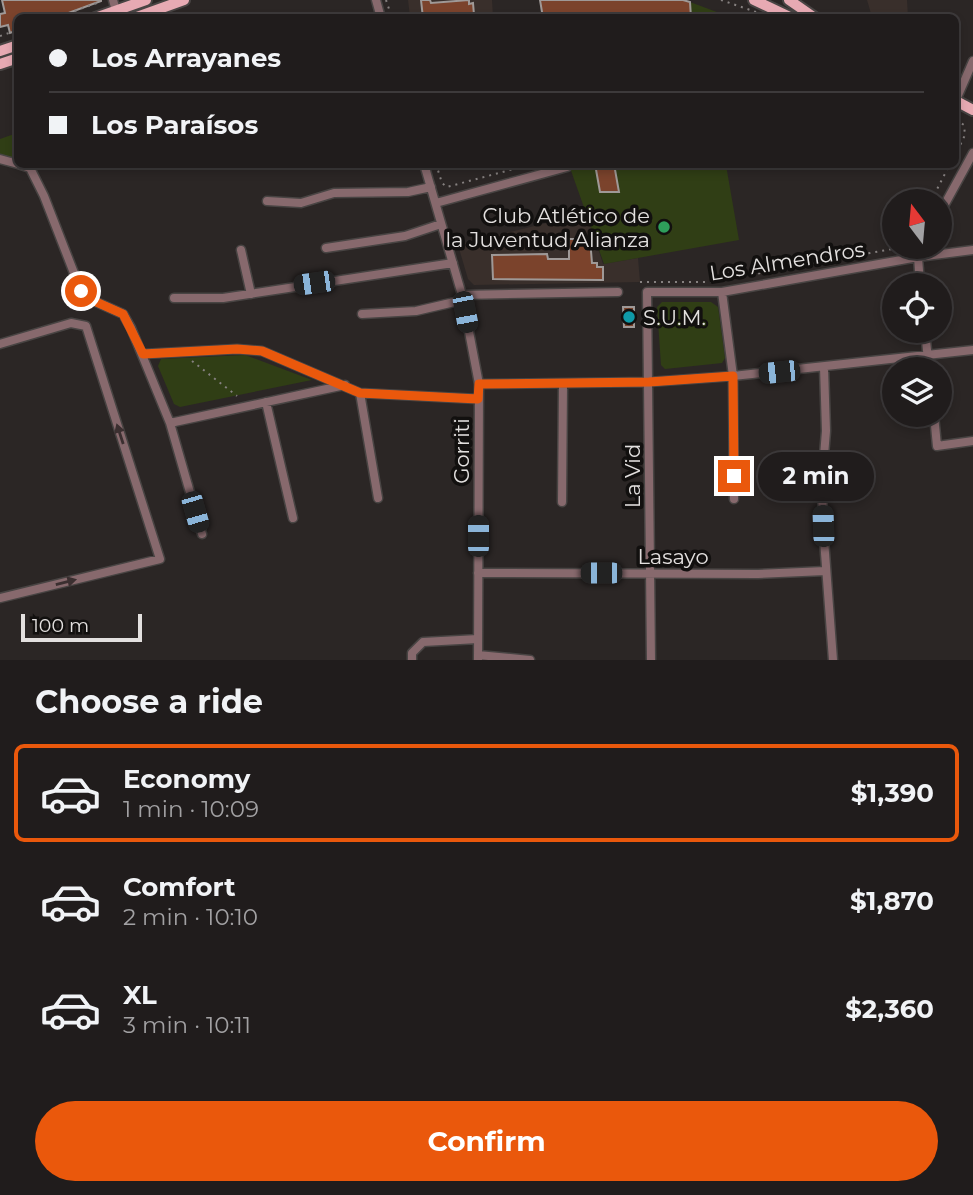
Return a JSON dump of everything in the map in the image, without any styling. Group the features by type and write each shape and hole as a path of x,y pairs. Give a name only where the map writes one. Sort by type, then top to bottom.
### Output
{"main road":[{"path":"116,9 146,0"},
{"path":"145,14 184,0"},
{"path":"754,0 784,14"},
{"path":"789,0 809,14"}],"street":[{"path":"959,93 973,61"},
{"path":"952,191 973,153"},
{"path":"30,168 44,196 81,291 85,297 123,314 143,354 170,423 202,534"},
{"name":"Gorriti","path":"425,168 462,297 479,384 478,657"},
{"path":"436,203 563,168"},
{"path":"267,201 301,203 334,193 408,192 431,187"},
{"path":"326,248 405,236 441,224"},
{"path":"241,250 251,294"},
{"name":"Los Almendros","path":"952,253 973,250"},
{"name":"Los Almendros","path":"647,292 722,292 907,259"},
{"path":"174,298 223,298 453,263"},
{"path":"362,314 416,311 462,297 618,292"},
{"name":"La Vid","path":"647,292 651,660"},
{"path":"722,292 733,376 734,499"},
{"path":"0,344 71,323 86,326 160,559 0,598"},
{"path":"926,343 927,355"},
{"path":"143,354 237,349 262,351 360,393 478,399"},
{"path":"479,384 649,382 733,376 973,350"},
{"path":"824,367 826,431 822,480 825,571 833,660"},
{"path":"562,502 563,384"},
{"path":"170,423 345,385"},
{"path":"360,393 378,498"},
{"path":"266,402 293,517"},
{"path":"935,427 937,446 973,441"},
{"name":"Lasayo","path":"478,573 758,574 825,571"},
{"path":"412,660 412,653 423,642 478,639"},
{"path":"478,657 530,660"}],"path":[{"path":"66,14 97,3 98,0"},
{"path":"721,0 761,14"},
{"path":"959,122 964,125 965,135 959,148"},
{"path":"437,168 442,183 447,187 517,168"},
{"path":"937,189 948,168"},
{"path":"640,282 711,282 882,251"},
{"path":"188,358 237,396"}],"shaded area":[{"path":"408,0 492,0 493,14 410,14"},
{"path":"867,0 907,0 908,14 871,14"},
{"path":"587,213 603,264 638,258 640,282 474,285 468,279 458,245"}],"green space":[{"path":"690,2 722,14 691,14"},
{"path":"14,134 14,160 0,154 0,139"},
{"name":"Club Atlético de la Juventud Alianza","path":"570,168 727,168 739,240 604,264"},
{"path":"662,302 711,302 718,307 725,358 722,363 665,369 661,365 657,307"},
{"path":"245,355 312,380 180,407 174,404 158,366 161,359"}],"building":[{"path":"2,0 101,0 66,14 14,14 14,32 10,33 8,25 0,27 0,14 5,13"},
{"path":"421,0 430,0 431,3 469,0 469,4 473,3 474,14 423,14"},
{"path":"540,0 683,0 690,2 691,14 542,14"},
{"path":"596,168 615,168 619,192 600,192"},
{"path":"569,239 590,239 592,263 603,267 603,280 493,279 492,255 547,254 548,259 569,259"},
{"name":"S.U.M.","path":"623,307 634,307 634,327 624,327"}],"place":[{"name":"Club Atlético de la Juventud Alianza","path":"664,227"},
{"name":"S.U.M.","path":"629,317"}],"route":[{"path":"81,291 85,297 123,314 143,354 237,349 262,351 360,393 478,399 479,384 649,382 733,376 734,476"}]}
